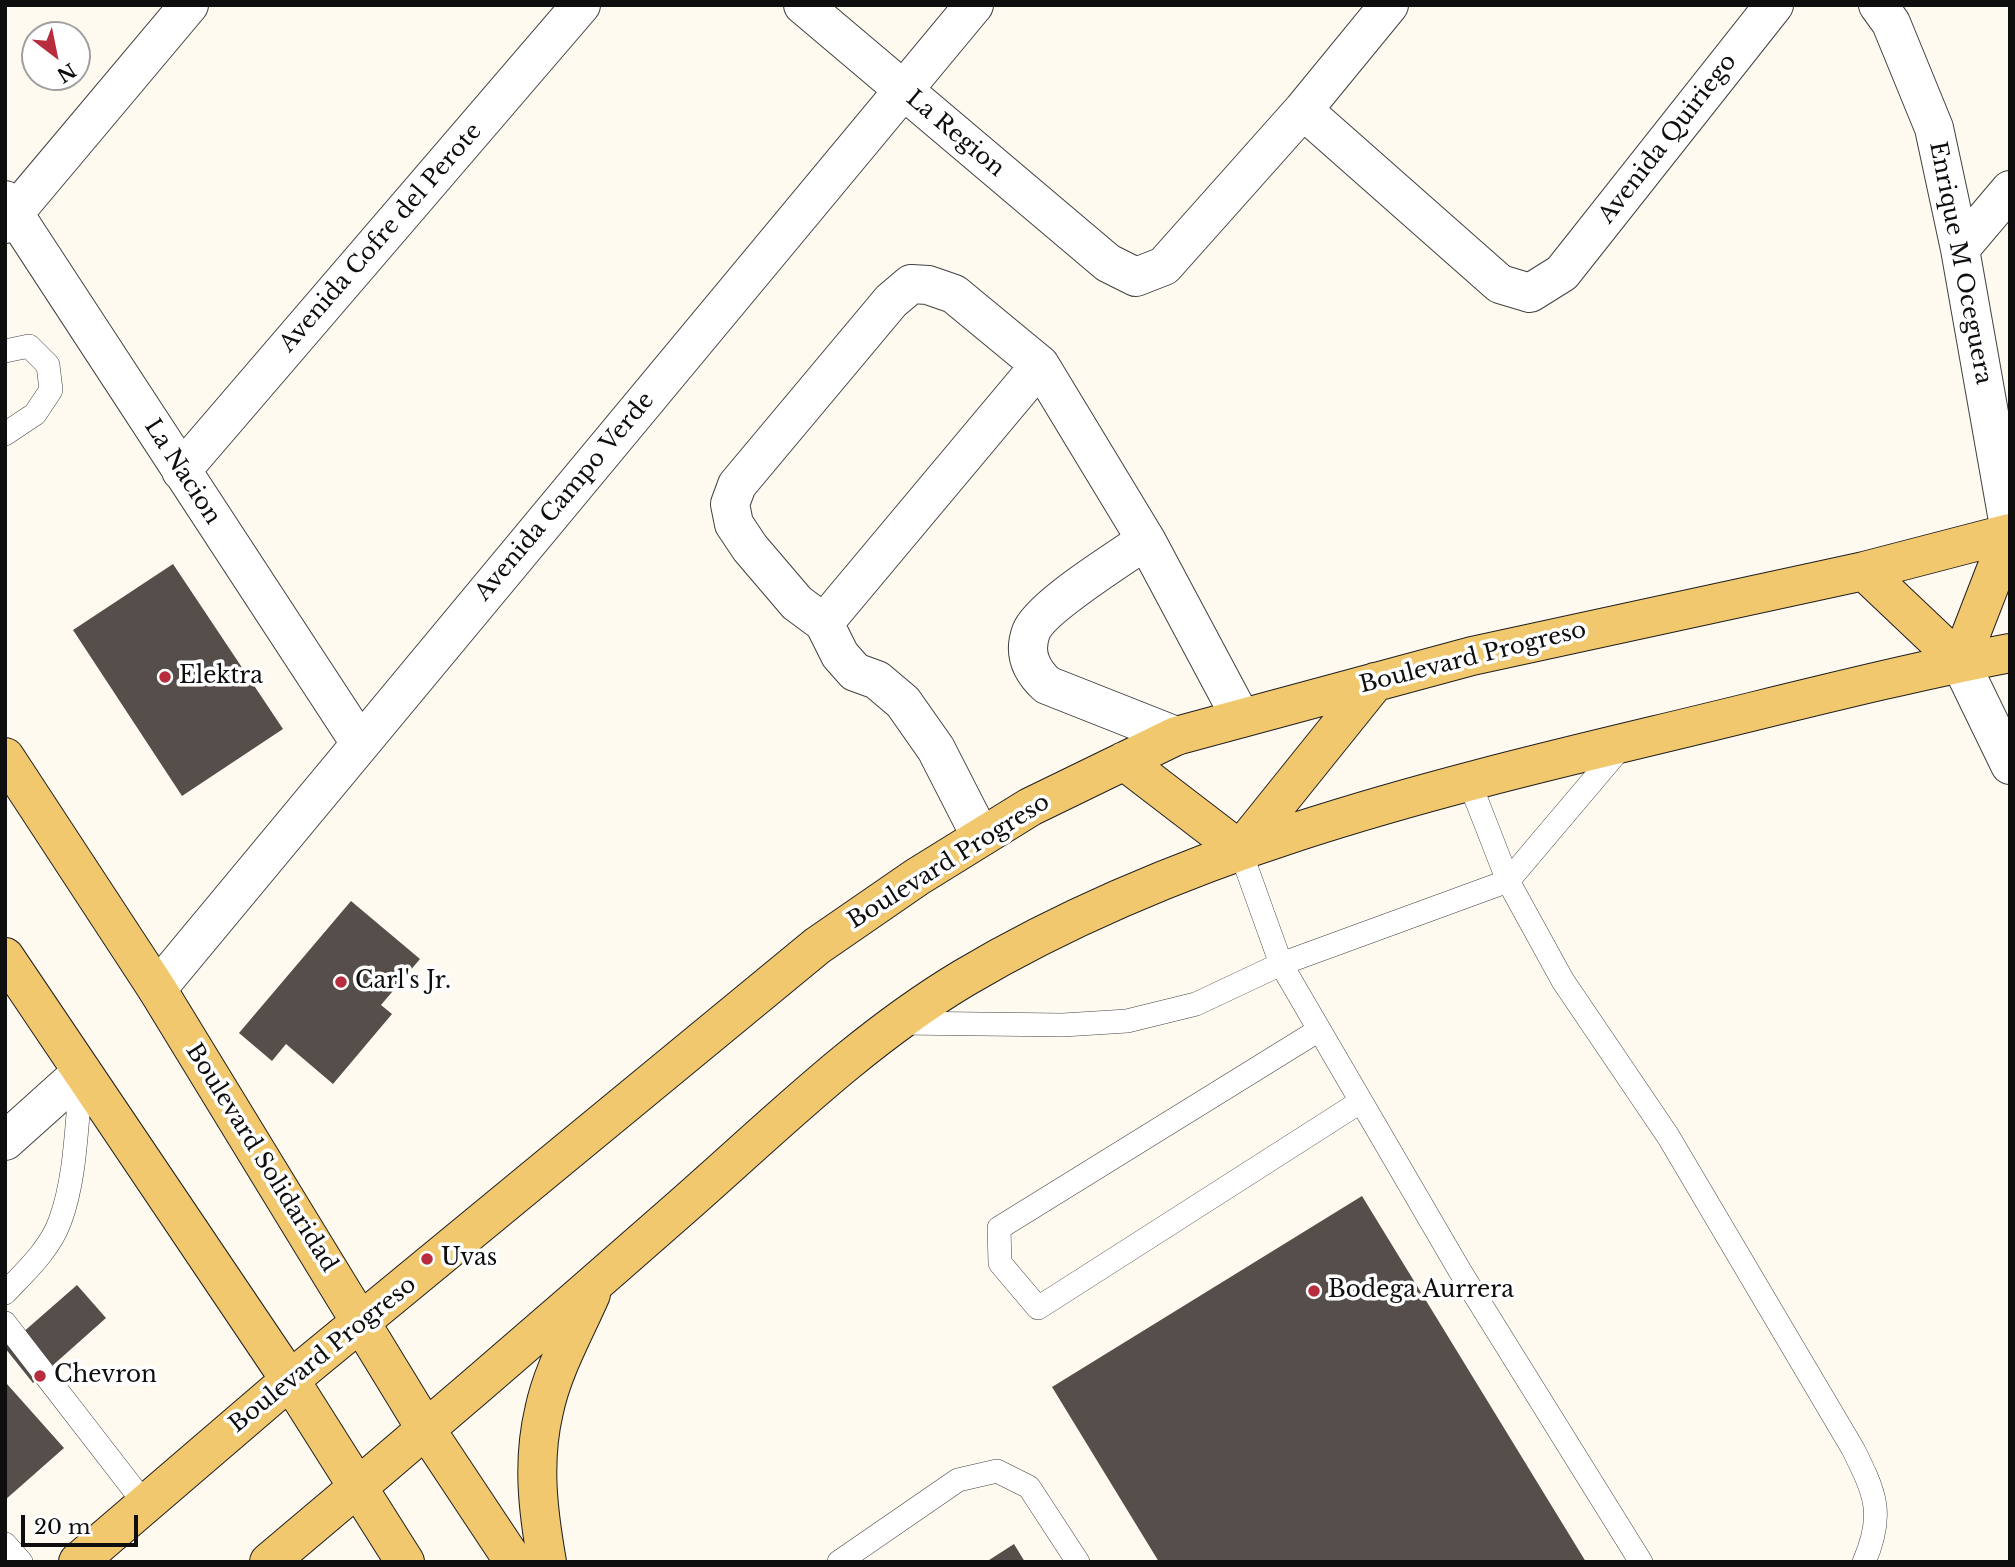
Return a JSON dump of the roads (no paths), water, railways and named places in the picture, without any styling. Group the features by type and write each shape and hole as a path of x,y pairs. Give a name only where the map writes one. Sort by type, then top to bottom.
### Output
{"main road":[{"name":"Boulevard Progreso","path":"78,1562 290,1380 363,1323 817,946 917,877 1030,807 1176,736 1472,656 1864,571 2010,532"},
{"path":"1961,662 2010,532"},
{"path":"1864,571 1961,662"},
{"path":"269,1562 427,1431 854,1055 896,1023 964,978 1041,937 1132,893 1240,849 1469,781 1961,662 2010,653"},
{"path":"1240,849 1375,682"},
{"name":"Boulevard Solidaridad","path":"5,757 157,989 427,1431 514,1562"},
{"path":"1124,761 1240,849"},
{"path":"9,971 82,1072 290,1380 405,1562"},
{"path":"547,1562 537,1502 537,1458 544,1409 596,1283"}],"street":[{"path":"8,213 189,5"},
{"name":"Avenida Cofre del Perote","path":"181,471 581,5"},
{"name":"La Region","path":"803,5 1108,262 1136,277 1164,266 1303,110 1389,5"},
{"name":"Avenida Campo Verde","path":"157,989 974,5"},
{"name":"Avenida Quiriego","path":"1303,110 1500,284 1530,293 1562,273 1774,5"},
{"name":"Enrique M Oceguera","path":"1878,5 1891,23 1934,128 1960,249 2010,532"},
{"path":"1960,249 2010,191"},
{"name":"La Nacion","path":"8,213 360,743"},
{"path":"981,837 936,749 903,702 877,680 855,671 840,655 824,623 797,603 750,548 734,524 730,504 737,485 883,311 911,284 928,285 954,294 1040,365 1146,540 1241,718"},
{"path":"824,623 1040,365"},
{"path":"1146,540 1045,612 1031,631 1028,651 1032,671 1047,685 1176,736"},
{"path":"1961,662 2010,765"},
{"path":"5,1141 82,1072"}],"lane":[{"path":"5,351 29,346 48,365 51,390 35,414 5,434"},
{"path":"896,1023 1063,1025 1127,1021 1196,1004 1281,964 1508,881 1624,743"},
{"path":"1469,781 1508,881 1563,981 1668,1136 1853,1448 1875,1494 1875,1537 1864,1562"},
{"path":"1240,849 1281,964 1460,1271 1641,1562"},
{"path":"1319,1030 999,1228 1000,1263 1038,1308 1360,1102"},
{"path":"5,1293 40,1256 60,1222 68,1190 82,1072"},
{"path":"5,1324 145,1504"},
{"path":"839,1562 958,1480 997,1471 1029,1487 1079,1562"},
{"path":"5,1544 21,1562"}],"place":[{"name":"Elektra","path":"165,677"},
{"name":"Carl's Jr.","path":"341,982"},
{"name":"Uvas","path":"427,1259"},
{"name":"Bodega Aurrera","path":"1314,1291"},
{"name":"Chevron","path":"40,1376"}]}
